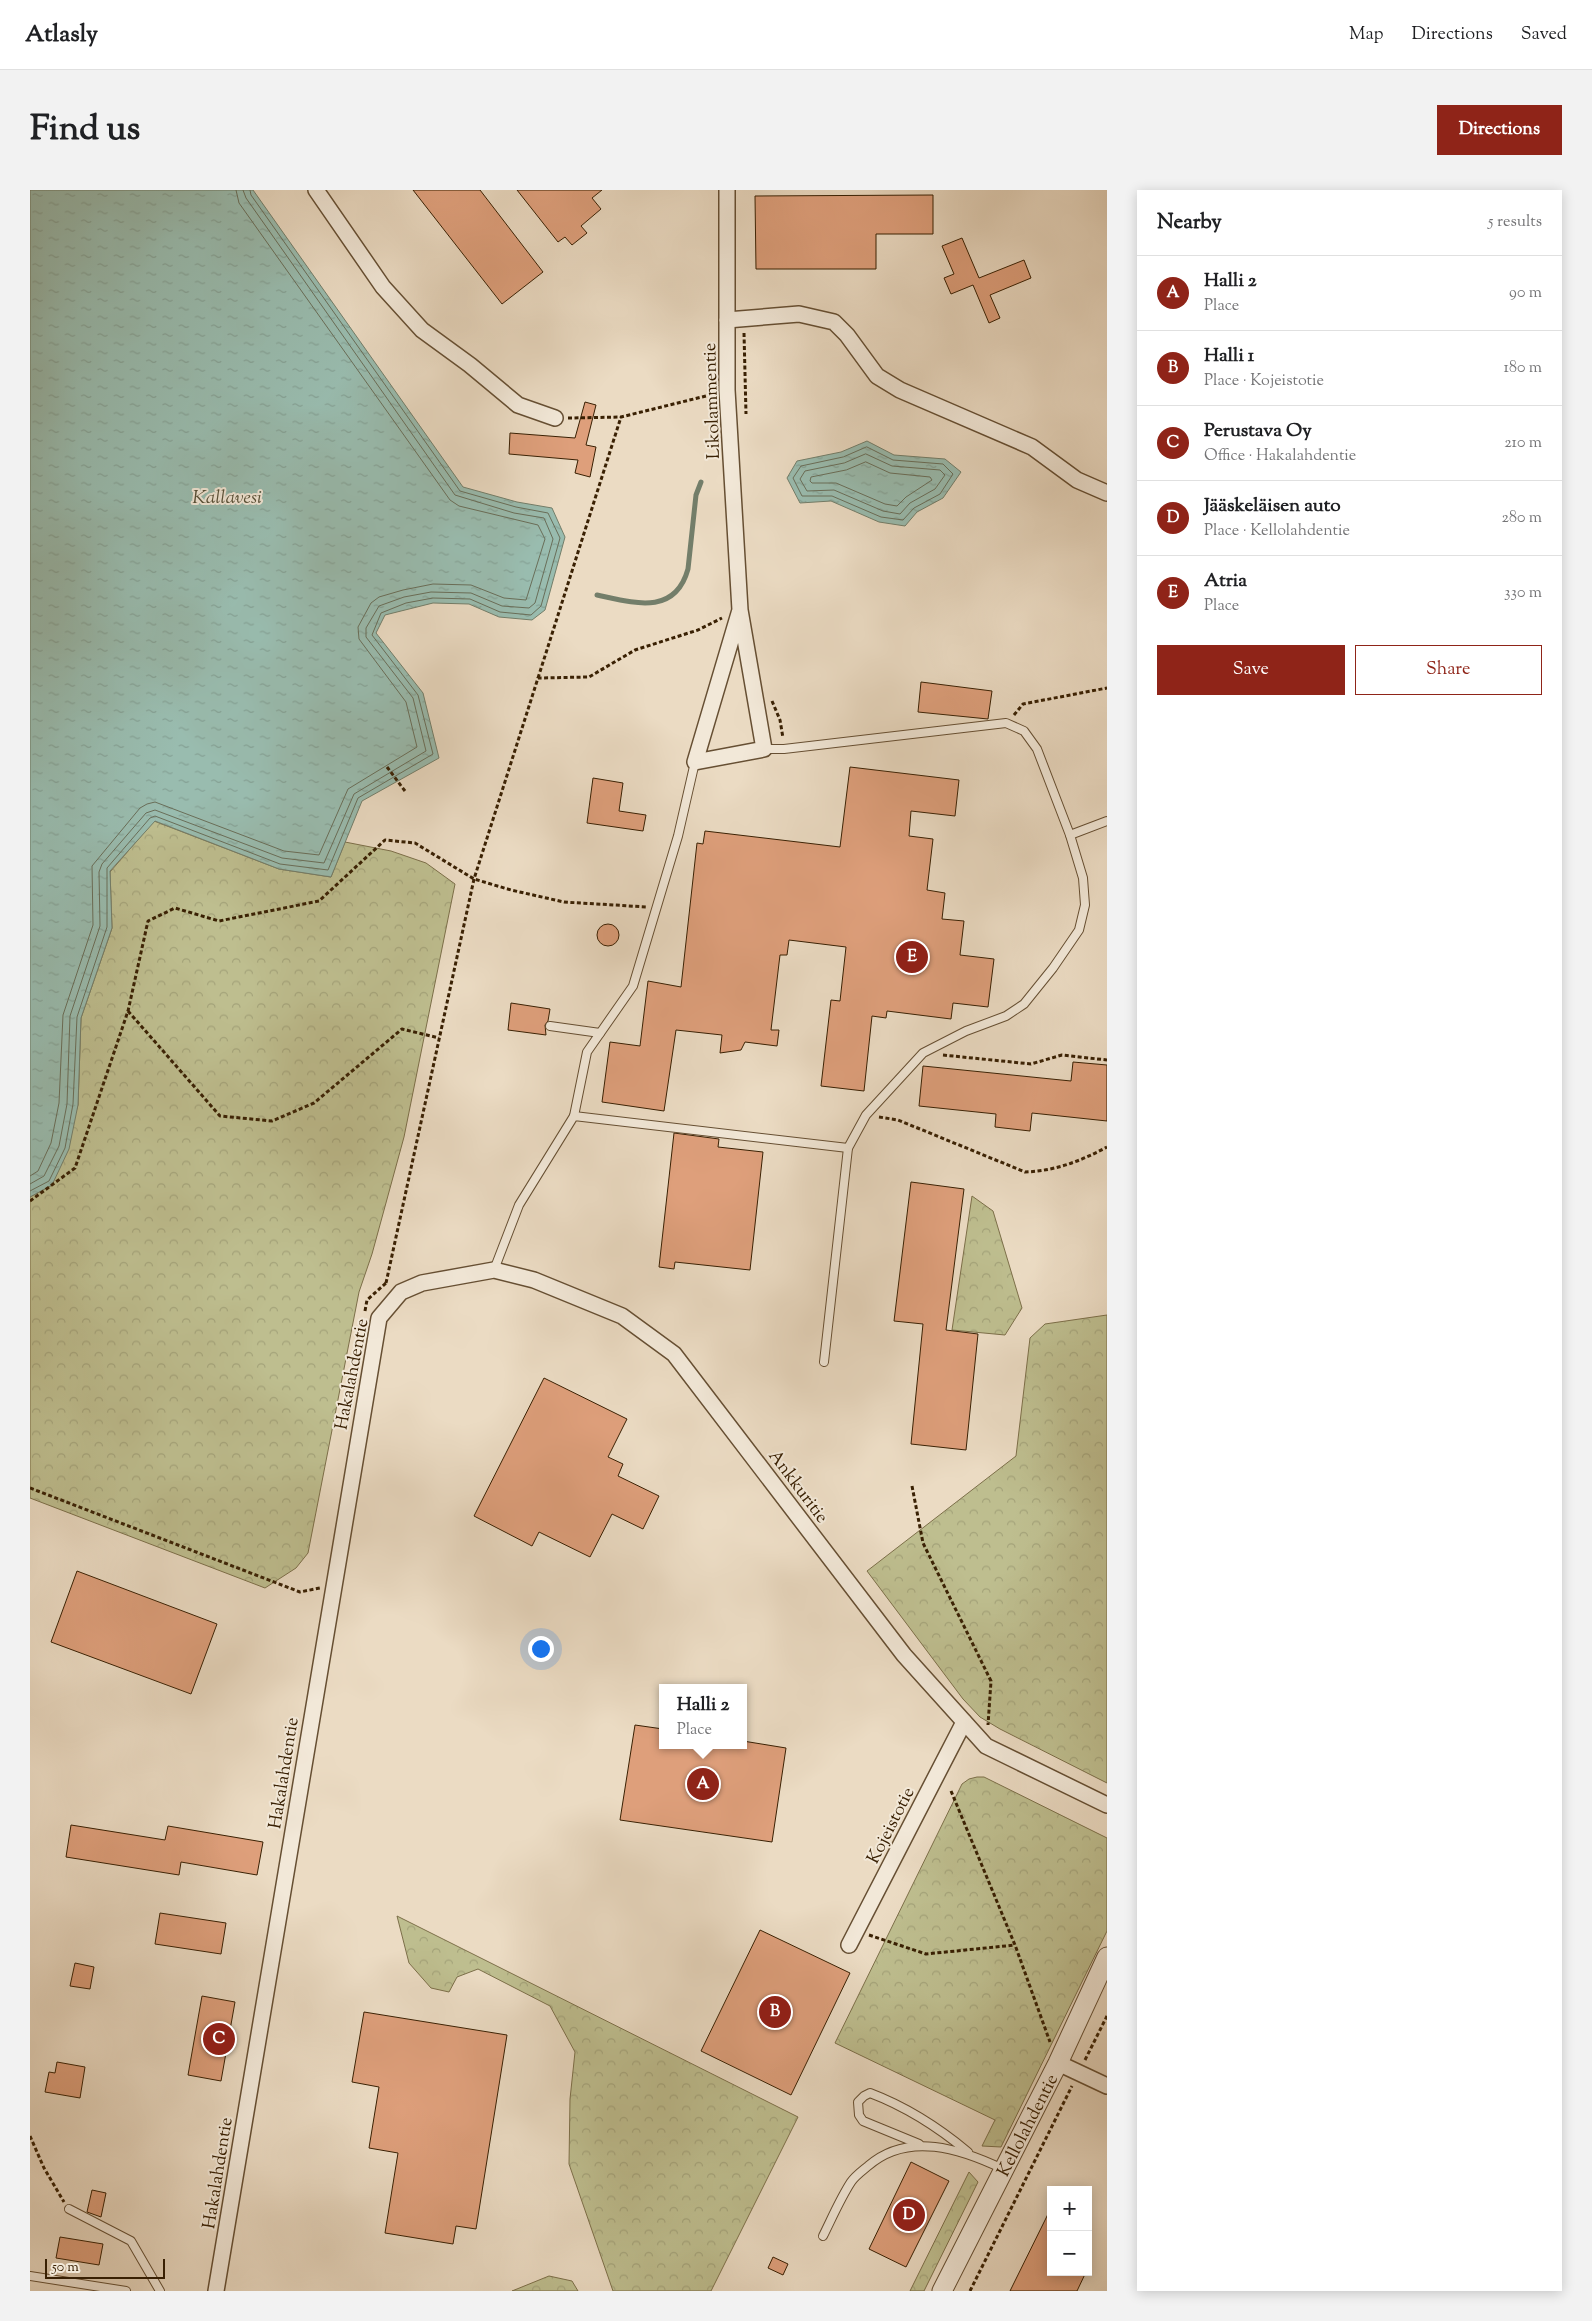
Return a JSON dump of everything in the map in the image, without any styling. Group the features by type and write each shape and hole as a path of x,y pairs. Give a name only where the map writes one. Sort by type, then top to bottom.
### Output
{"street":[{"path":"316,190 383,287 422,330 470,365 518,405 555,418"},
{"name":"Likolammentie","path":"727,190 728,390 740,610 764,749"},
{"path":"727,320 799,314 834,322 847,335 877,376 900,390 1032,447 1077,480 1107,493"},
{"name":"Likolammentie","path":"695,762 740,610"},
{"path":"695,762 764,749"},
{"name":"Ankkuritie","path":"422,1283 494,1270 534,1280 622,1316 674,1354 904,1655 986,1746 1107,1805"},
{"name":"Hakalahdentie","path":"216,2291 378,1318 401,1292 422,1283"},
{"name":"Kojeistotie","path":"849,1945 964,1722"},
{"name":"Kellolahdentie","path":"942,2291 1058,2063 1107,1957"},
{"path":"1058,2063 1107,2086"}],"lane":[{"path":"764,749 784,749 1006,723 1024,731 1038,749 1070,835 1083,878 1085,906 1079,930 1053,968 1024,1004 1006,1016 966,1031 923,1053 866,1115 848,1148 824,1362"},
{"path":"494,1270 519,1205 574,1116 587,1052 633,986 678,836 695,762"},
{"path":"1070,835 1107,821"},
{"path":"550,1026 600,1033"},
{"path":"574,1116 848,1148"},
{"path":"970,2153 922,2145 863,2121 859,2116 858,2102 870,2093 890,2101 936,2125 970,2153 1005,2170"},
{"path":"823,2236 852,2181 876,2159 906,2147 922,2145"},
{"path":"69,2209 131,2241 160,2291"},
{"path":"30,2276 126,2291"}],"path":[{"path":"744,318 746,416"},
{"path":"555,418 621,418 728,390"},
{"path":"384,1292 474,879 621,418"},
{"path":"538,678 588,677 634,650 698,630 740,610"},
{"path":"1023,704 1107,688"},
{"path":"770,696 780,720 784,749"},
{"path":"387,767 405,791"},
{"path":"30,1201 76,1168 128,1011 148,921 175,908 219,921 319,901 385,840 416,843 474,879 564,902 656,908"},
{"path":"128,1011 220,1116 272,1122 314,1103 402,1029 439,1038"},
{"path":"966,1058 1031,1064 1062,1055 1107,1060"},
{"path":"866,1115 898,1120 1025,1172 1042,1172 1082,1160 1107,1147"},
{"path":"912,1486 924,1543 991,1681 986,1746"},
{"path":"30,1488 300,1592 319,1587 332,1592"},
{"path":"951,1791 1015,1945 1058,2063"},
{"path":"856,1931 926,1954 1015,1945"},
{"path":"970,2291 1107,2016"},
{"path":"30,2136 44,2168 69,2209"}],"green space":[{"path":"154,821 279,869 331,877 345,842 391,851 426,863 455,884 404,1137 372,1254 359,1292 308,1553 296,1568 265,1588 30,1498 30,1197 52,1185 78,1105 81,1018 112,928 110,872"},
{"path":"972,1196 993,1211 1022,1308 1005,1335 952,1330"},
{"path":"1107,1315 1107,1783 980,1717 963,1699 867,1571 1016,1456 1030,1338 1045,1324"},
{"path":"984,1777 1107,1838 1107,1931 1001,2147 982,2146 995,2120 835,2043 962,1784 969,1779"},
{"path":"397,1916 798,2117 711,2291 613,2291 569,2164 570,2099 575,2052 550,2006 478,1969 457,1977 449,1992 431,1988 409,1963"},
{"path":"969,2172 978,2182 924,2291 910,2291"},
{"path":"549,2276 572,2281 578,2291 512,2291"}],"water":[{"name":"Kallavesi","path":"30,190 253,190 463,487 517,502 552,508 565,537 545,610 532,620 499,617 469,604 433,603 385,615 376,633 423,693 439,758 362,801 331,877 279,869 155,821 110,871 112,928 81,1018 78,1105 69,1149 52,1185 30,1197"},
{"path":"867,441 894,455 945,459 961,472 943,498 917,512 905,526 879,522 831,501 800,503 787,478 797,461 841,452"}],"building":[{"path":"413,190 480,190 543,272 502,304"},
{"path":"517,190 602,190 592,198 601,209 581,226 587,233 572,245 565,237 558,242"},
{"path":"933,195 933,234 876,234 876,269 756,269 755,196"},
{"path":"962,238 979,278 1024,260 1031,278 990,295 1000,318 989,323 973,285 951,294 944,278 954,274 942,246"},
{"path":"585,402 596,405 586,445 596,447 590,477 575,473 578,460 509,454 510,433 575,438"},
{"path":"921,682 992,691 988,719 918,712"},
{"path":"850,767 959,780 955,816 911,811 909,836 933,839 927,890 945,893 942,919 964,921 960,955 994,959 988,1007 953,1003 951,1019 887,1011 886,1018 872,1016 864,1091 821,1086 831,1000 840,1001 846,947 789,940 787,955 780,955 771,1030 779,1030 777,1046 745,1042 741,1050 720,1053 722,1035 676,1030 664,1111 602,1102 610,1042 640,1046 648,981 681,987 697,843 703,844 705,831 840,847"},
{"path":"593,778 623,783 619,811 646,815 643,831 587,823"},
{"path":"608,924 616,927 619,935 616,943 608,946 600,943 597,935 600,927"},
{"path":"511,1003 550,1009 548,1021 545,1025 546,1035 508,1030"},
{"path":"1073,1062 1107,1065 1107,1121 1032,1113 1030,1131 995,1127 996,1114 919,1106 923,1066 1071,1081"},
{"path":"674,1133 719,1139 718,1147 763,1152 750,1270 675,1262 674,1269 659,1267"},
{"path":"911,1182 964,1189 946,1330 978,1334 966,1450 911,1444 923,1324 894,1321"},
{"path":"544,1378 627,1419 608,1457 623,1464 618,1476 659,1496 643,1529 612,1514 590,1557 539,1532 532,1546 474,1516"},
{"path":"77,1571 217,1624 191,1694 51,1642"},
{"path":"635,1725 659,1728 659,1749 747,1749 747,1742 786,1748 772,1842 620,1820"},
{"path":"71,1825 165,1840 168,1826 263,1842 257,1875 181,1862 179,1875 66,1857"},
{"path":"160,1913 226,1923 221,1954 155,1944"},
{"path":"760,1930 850,1973 791,2095 701,2051"},
{"path":"75,1963 94,1967 90,1989 70,1986"},
{"path":"202,1996 235,2002 221,2081 188,2075"},
{"path":"364,2012 507,2035 476,2229 456,2226 453,2244 385,2233 398,2153 369,2148 379,2087 352,2082"},
{"path":"57,2062 85,2067 80,2098 45,2092 49,2072 55,2073"},
{"path":"911,2162 949,2181 906,2267 869,2249"},
{"path":"92,2190 106,2193 101,2217 87,2212"},
{"path":"1047,2216 1047,2276 1084,2276 1077,2291 1010,2291"},
{"path":"60,2237 103,2244 99,2265 56,2258"},
{"path":"773,2257 788,2264 783,2275 768,2268"}],"waterway":[{"path":"597,595 625,601 652,603 674,594 682,584 688,569 696,495 701,482"}],"place":[{"name":"Atria","path":"912,957"},
{"name":"Halli 2","path":"703,1784"},
{"name":"Halli 1","path":"775,2012"},
{"name":"Perustava Oy","path":"219,2039"},
{"name":"Jääskeläisen auto","path":"909,2215"}]}
